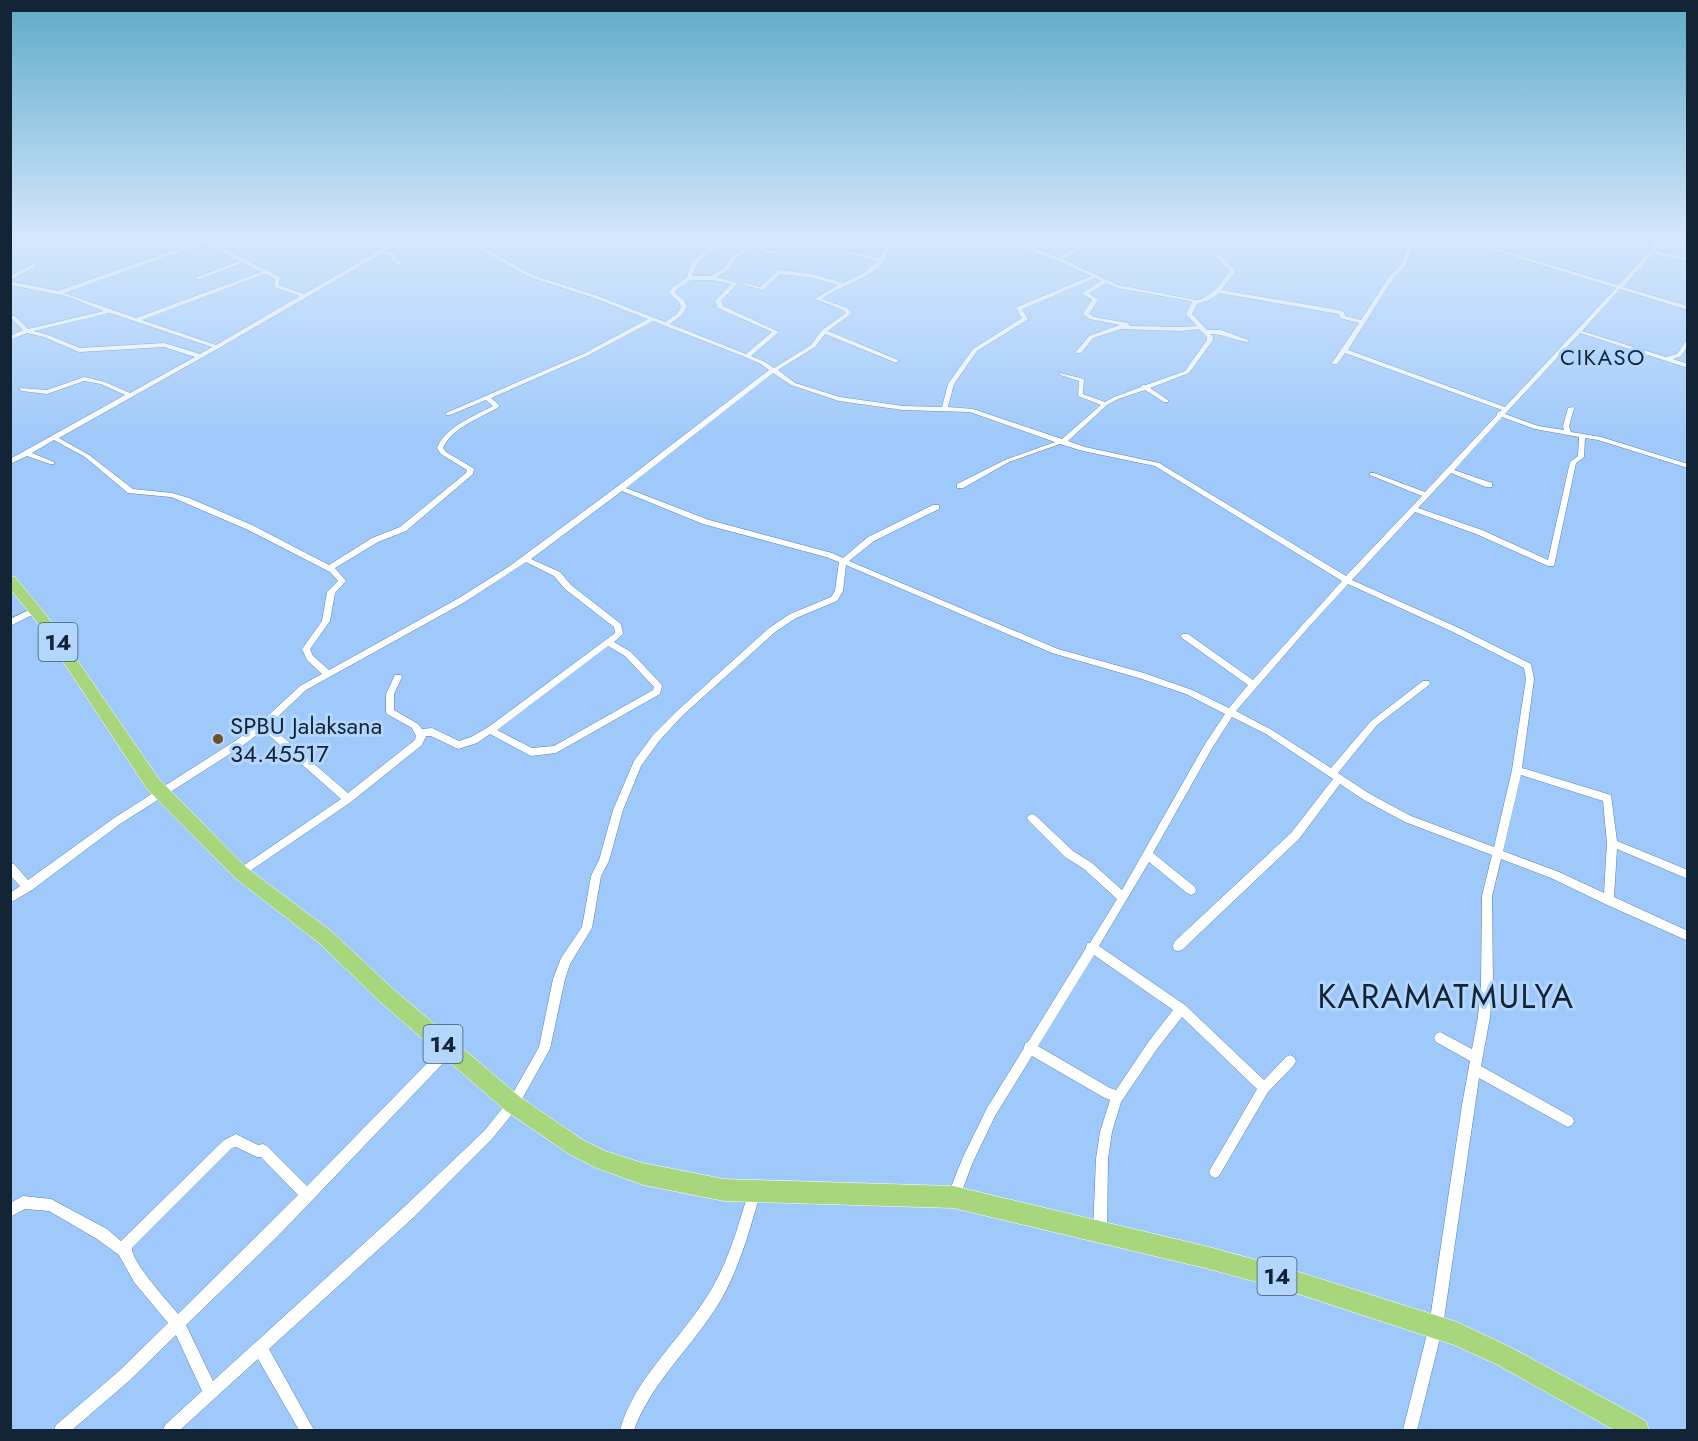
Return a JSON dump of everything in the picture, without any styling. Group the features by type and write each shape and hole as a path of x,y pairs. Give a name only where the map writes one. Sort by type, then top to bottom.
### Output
{"highway":[{"name":"14","path":"12,586 35,610 160,793 241,873 325,937 385,994 513,1104 576,1147 601,1160 643,1174 724,1190 953,1197 1100,1231 1286,1279 1436,1326 1504,1356 1637,1431"}],"street":[{"path":"96,306 217,347"},
{"path":"136,320 173,306"},
{"path":"10,462 287,306"},
{"path":"618,306 747,356 793,384 839,399 903,408 945,407 986,413 1061,442 1156,464 1348,581 1456,630 1528,666 1530,679 1516,770 1487,896 1487,986 1436,1326 1410,1431"},
{"path":"665,325 679,315 684,306"},
{"path":"721,306 776,332 747,356"},
{"path":"10,899 160,793 263,725 295,694 472,595 525,559 773,370 813,346 824,332 849,313 839,306"},
{"path":"945,407 951,384 975,350 1025,319 1019,308 1023,306"},
{"path":"1091,306 1086,314 1092,318 1130,326 1205,329 1246,341"},
{"path":"960,486 1007,461 1061,442 1105,405 1124,393 1175,378 1192,368 1196,357 1210,340 1205,329 1189,314 1193,306"},
{"path":"1306,306 1339,312 1342,313 1342,317 1361,322"},
{"path":"1335,363 1372,306"},
{"path":"953,1197 967,1161 991,1112 1090,947 1123,898 1231,711 1253,684 1601,306"},
{"path":"10,338 27,331 109,311"},
{"path":"10,318 13,317 27,331 46,336 79,350 164,345 199,356"},
{"path":"448,414 585,355 651,320"},
{"path":"1079,352 1091,337 1130,326"},
{"path":"1578,331 1688,366"},
{"path":"824,332 896,361"},
{"path":"1667,359 1679,355 1688,340"},
{"path":"1344,351 1502,412 1537,428 1582,435 1688,466"},
{"path":"1062,374 1082,380 1080,395 1105,405"},
{"path":"22,389 47,392 75,381 89,380 130,395"},
{"path":"1144,386 1166,401"},
{"path":"329,568 375,540 403,529 469,474 471,469 442,453 441,444 459,427 497,406 488,398"},
{"path":"1569,434 1566,426 1571,408"},
{"path":"1413,509 1479,532 1551,564 1570,472 1573,462 1581,457 1582,435"},
{"path":"55,438 87,456 131,491 172,495 186,500 249,527 329,568 342,581 331,592 326,621 306,649 310,658 328,674"},
{"path":"27,453 52,463"},
{"path":"1449,470 1489,485"},
{"path":"1372,474 1426,495"},
{"path":"621,488 706,522 829,555 1055,651 1162,681 1231,711 1269,732 1367,797 1408,819 1555,875 1688,936"},
{"path":"170,1431 456,1167 488,1135 513,1104 544,1049 559,979 565,962 586,928 596,876 604,861 618,810 636,765 656,738 680,713 772,630 793,616 834,599 839,591 843,562 871,539 936,507"},
{"path":"420,733 432,732 461,745 490,730 619,634 618,626 568,586 557,574 525,559"},
{"path":"10,622 35,610"},
{"path":"1185,636 1253,684"},
{"path":"490,730 531,752 556,749 657,692 658,686 628,654 608,642"},
{"path":"398,677 390,694 390,712 415,726 420,733"},
{"path":"1178,946 1295,836 1374,723 1426,683"},
{"path":"263,725 348,799"},
{"path":"241,873 348,799 417,744 420,733"},
{"path":"1516,770 1608,798 1612,843 1609,901"},
{"path":"1032,818 1069,854 1088,866 1123,898"},
{"path":"1612,843 1688,875"},
{"path":"1147,854 1191,890"},
{"path":"10,867 28,887"},
{"path":"1090,947 1181,1009 1264,1088"},
{"path":"1100,1231 1102,1159 1106,1132 1118,1097 1126,1089 1139,1065 1181,1009"},
{"path":"1440,1038 1476,1064 1568,1121"},
{"path":"1029,1047 1118,1097"},
{"path":"61,1431 124,1376 272,1232 449,1049"},
{"path":"1215,1172 1264,1088 1290,1060"},
{"path":"124,1251 128,1242 228,1144 236,1140 257,1151 263,1150 307,1195"},
{"path":"627,1431 640,1398 688,1338 712,1303 736,1251 755,1191"},
{"path":"10,1211 23,1202 51,1205 102,1234 124,1251 139,1277 177,1324 211,1393"},
{"path":"260,1348 307,1431"}],"place":[{"name":"SPBU Jalaksana 34.45517","path":"218,739"}],"district":[{"name":"CIKASO","path":"1603,357"},
{"name":"KARAMATMULYA","path":"1446,996"}]}
